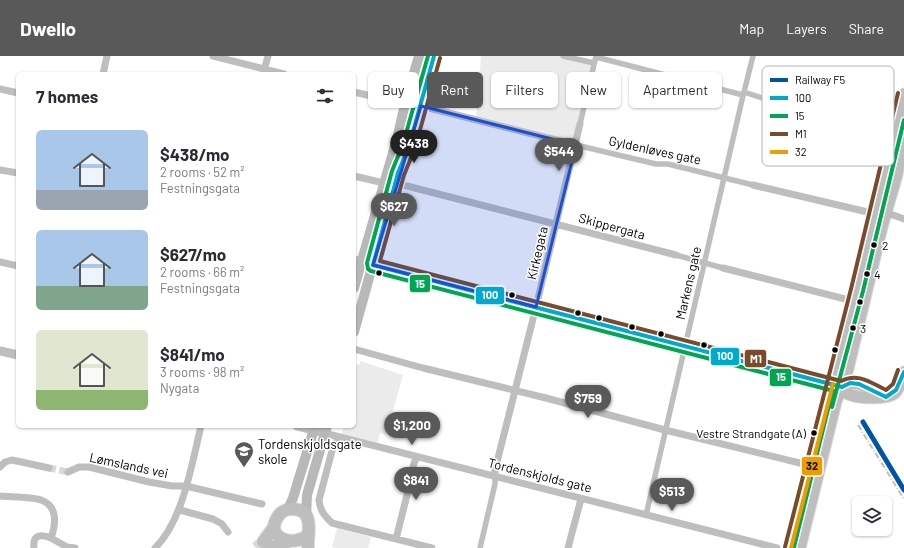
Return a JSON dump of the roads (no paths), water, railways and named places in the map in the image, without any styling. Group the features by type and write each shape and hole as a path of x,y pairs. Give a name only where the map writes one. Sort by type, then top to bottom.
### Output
{"highway":[{"path":"308,535 303,541 291,545 266,545 277,518 288,509 298,510 306,516 310,523 308,548"},
{"path":"274,527 277,536 281,540 291,545"}],"main road":[{"path":"414,72 419,56"},
{"path":"356,325 398,173 409,146 434,56"},
{"path":"894,162 901,134 904,94"},
{"path":"356,274 358,260 384,184 404,108"},
{"path":"791,548 812,466 837,386 893,166"},
{"path":"837,386 850,383 859,384 886,397 898,389 904,372"},
{"path":"800,548 834,409 837,386"},
{"path":"288,509 293,498 314,428"},
{"path":"306,516 307,495 326,430"}],"street":[{"path":"104,72 108,56"},
{"path":"213,56 264,72 268,56"},
{"path":"563,56 595,59 762,98"},
{"name":"Markens gate","path":"646,515 753,56"},
{"name":"Kirkegata","path":"480,548 495,484 495,470 576,145 595,59"},
{"path":"0,89 16,93"},
{"path":"356,92 368,95"},
{"name":"Gyldenløves gate","path":"421,106 656,164 668,164 904,219"},
{"path":"0,170 16,173"},
{"name":"Skippergata","path":"356,177 384,184 407,186 859,302"},
{"path":"358,260 837,386"},
{"path":"0,262 16,266"},
{"path":"356,350 665,430 812,466"},
{"path":"0,351 16,355"},
{"path":"155,548 160,543 180,510 200,428"},
{"name":"Tordenskjolds gate","path":"314,428 326,430 417,457 777,548"},
{"path":"336,442 333,447 320,500 321,512 332,523 432,548"},
{"path":"396,539 414,463 417,457"},
{"path":"0,467 5,462 12,460 49,468"},
{"name":"Lømslands vei","path":"68,472 79,467 89,467 150,482 172,486 186,486 262,504"},
{"path":"0,496 41,500 50,506 53,511 55,521 51,538"},
{"path":"568,548 582,499"},
{"path":"180,510 213,519 222,524 228,532"},
{"path":"34,548 35,540 38,536 43,535 67,547 75,548"}],"tunnel":[{"path":"49,468 68,472"},
{"path":"256,548 263,542"}],"railway":[{"path":"858,425 904,499"}],"rail line":[{"name":"F5","path":"863,422 904,490"}],"place":[{"name":"2","path":"874,245"},
{"name":"4","path":"867,274"},
{"name":"3","path":"853,328"},
{"name":"Vestre Strandgate (A)","path":"814,433"},
{"name":"Tordenskjoldsgate skole","path":"244,468"}]}
